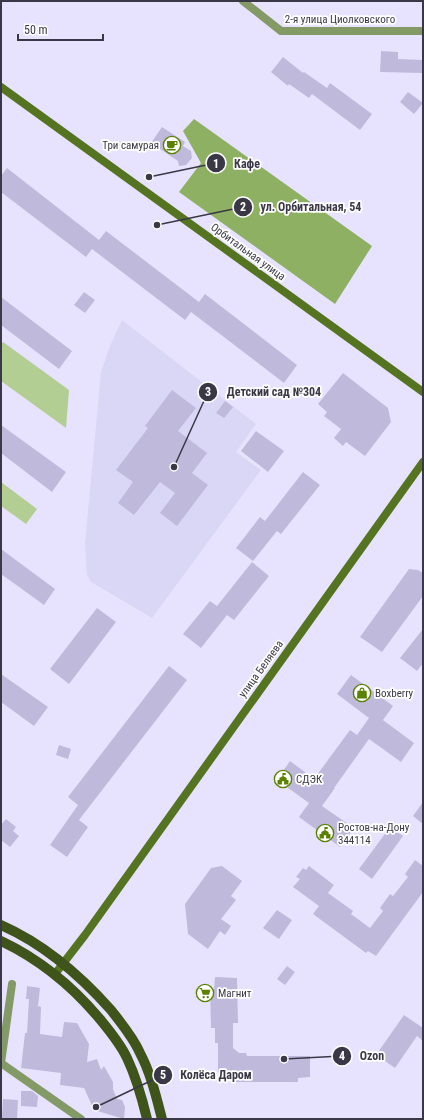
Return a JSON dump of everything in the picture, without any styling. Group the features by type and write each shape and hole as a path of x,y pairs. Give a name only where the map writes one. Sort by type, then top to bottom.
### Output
{"main road":[{"name":"Орбитальная улица","path":"1,87 423,392"},
{"name":"улица Беляева","path":"55,974 118,890 423,462"},
{"path":"1,926 14,931 41,947 63,963 91,987 121,1023 140,1052 152,1080 162,1119"},
{"path":"1,941 33,959 55,974 82,998 111,1032 127,1057 138,1085 147,1119"}],"street":[{"name":"2-я улица Циолковского","path":"243,1 281,31 423,31"},
{"path":"12,984 1,1063 82,1119"}],"shaded area":[{"path":"122,320 256,424 236,452 261,470 152,618 91,582 87,575 85,544 101,372 110,346"}],"green space":[{"path":"194,119 372,246 335,304 179,192 201,163 183,131"},
{"path":"3,342 69,390 66,428 1,381 1,345"},
{"path":"1,482 37,509 26,524 1,506"}],"building":[{"path":"381,51 398,52 398,59 423,60 423,73 380,72"},
{"path":"283,57 303,73 304,72 327,88 330,83 372,114 360,130 312,94 309,98 289,84 288,86 271,72"},
{"path":"408,92 423,103 414,114 400,102"},
{"path":"162,127 185,142 183,146 191,151 192,158 186,165 179,166 178,161 151,143"},
{"path":"7,168 99,240 106,231 199,302 205,294 297,365 284,383 191,312 185,320 92,249 86,257 1,192 1,176"},
{"path":"84,292 95,300 85,313 74,305"},
{"path":"1,297 72,351 59,369 1,325"},
{"path":"343,373 388,408 391,422 365,456 346,442 343,446 334,438 341,429 324,416 327,412 318,404"},
{"path":"172,390 196,408 178,431 207,453 192,473 208,485 177,526 160,513 175,493 160,482 134,515 118,503 133,482 116,470 148,428 145,426"},
{"path":"225,401 233,407 224,418 216,413"},
{"path":"1,425 66,472 52,492 1,453"},
{"path":"256,431 284,451 268,472 241,451"},
{"path":"303,472 320,485 281,534 277,531 253,561 236,548 260,517 265,521"},
{"path":"1,549 55,589 44,605 1,574"},
{"path":"252,562 269,576 234,620 227,615 201,648 183,634 210,601 217,606"},
{"path":"409,569 418,570 423,573 423,596 382,652 360,637"},
{"path":"97,608 116,622 69,684 50,669"},
{"path":"423,629 423,663 417,671 400,658"},
{"path":"169,666 187,680 79,820 88,827 67,857 50,845 78,805 68,797"},
{"path":"1,674 48,707 34,726 1,702"},
{"path":"351,675 393,706 383,720 414,743 401,762 369,739 334,788 322,806 354,828 340,847 299,817 309,803 277,780 290,761 314,779 350,730 357,735 369,718 337,694"},
{"path":"59,745 71,749 68,759 56,755"},
{"path":"423,802 423,824 413,816"},
{"path":"6,819 16,827 13,831 19,836 10,847 1,840 1,825"},
{"path":"390,827 403,836 372,879 359,869"},
{"path":"415,860 423,866 423,892 376,956 368,951 366,953 313,914 319,906 293,887 300,879 296,877 303,868 306,870 309,866 334,885 328,893 353,911 351,914 370,928 383,911 380,908 390,894 393,896 408,877 405,874"},
{"path":"222,866 242,881 231,896 236,900 221,919 231,926 225,935 220,931 208,949 188,934 185,904 211,868"},
{"path":"277,910 292,920 279,939 263,928"},
{"path":"287,966 295,972 285,985 277,979"},
{"path":"215,977 237,978 238,1023 233,1023 233,1048 239,1053 246,1053 247,1056 310,1056 310,1077 298,1078 298,1082 236,1082 233,1079 223,1079 223,1073 218,1073 218,1043 215,1043 215,1028 211,1028 210,989 214,989"},
{"path":"27,986 40,988 38,1006 41,1007 40,1034 62,1037 64,1022 77,1023 89,1044 87,1062 97,1059 101,1070 104,1066 113,1082 113,1089 117,1099 122,1100 125,1107 124,1119 94,1110 84,1088 60,1085 61,1073 21,1068 25,1033 27,1033 29,999 26,999"},
{"path":"404,1015 423,1028 423,1041 417,1036 395,1068 376,1055"},
{"path":"21,1091 32,1091 38,1096 37,1107 21,1106"},
{"path":"3,1099 18,1100 17,1119 2,1119"}],"place":[{"name":"Три самурая","path":"172,145"},
{"name":"Кафе","path":"149,177"},
{"name":"ул. Орбитальная, 54","path":"157,225"},
{"name":"Детский сад №304","path":"174,467"},
{"name":"Boxberry","path":"362,693"},
{"name":"СДЭК","path":"283,779"},
{"name":"Ростов-на-Дону 344114","path":"325,833"},
{"name":"Магнит","path":"205,993"},
{"name":"Ozon","path":"284,1059"},
{"name":"Колёса Даром","path":"96,1107"}]}
